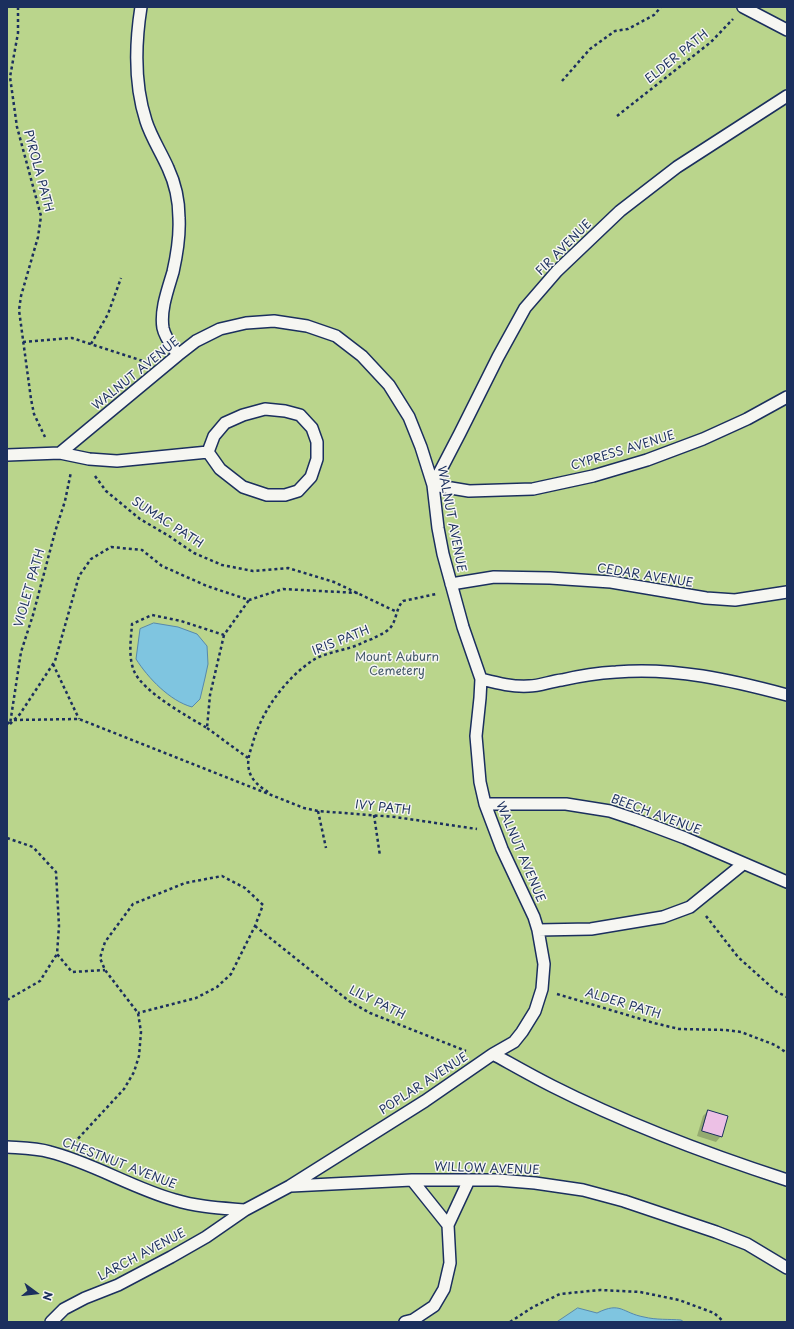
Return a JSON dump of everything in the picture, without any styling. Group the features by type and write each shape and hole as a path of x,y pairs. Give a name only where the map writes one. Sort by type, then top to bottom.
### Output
{"lane":[{"path":"141,7 137,39 137,69 140,95 146,122 169,169 176,193 179,217 179,245 163,315 163,328 169,341 178,354"},
{"path":"743,7 786,32"},
{"name":"FIR AVENUE","path":"433,485 498,357 525,308 557,271 620,211 677,167 787,96"},
{"name":"WALNUT AVENUE","path":"56,454 178,354 196,341 220,329 246,323 274,321 307,326 336,336 362,356 389,385 409,417 421,447 433,485 438,528 452,588 463,627 481,679 476,736 480,782 485,804 502,849 534,917 538,930"},
{"name":"CYPRESS AVENUE","path":"433,485 469,491 533,489 593,476 647,460 703,439 747,419 787,398"},
{"path":"265,409 285,411 300,415 312,428 317,442 317,459 311,477 298,491 285,495 268,495 243,487 220,469 208,452 214,436 225,423 243,415 265,409"},
{"path":"7,456 56,454 117,461 208,452"},
{"name":"CEDAR AVENUE","path":"452,588 494,577 550,578 611,582 706,598 735,600 787,592"},
{"path":"481,679 506,685 530,686 616,672 666,671 748,684 787,695"},
{"name":"BEECH AVENUE","path":"485,804 566,804 610,811 685,838 787,882"},
{"path":"538,930 590,929 663,917 690,907 743,864"},
{"name":"POPLAR AVENUE","path":"245,1210 290,1186 514,1042 536,1011 542,989 544,964 538,930"},
{"path":"489,1057 617,1116 693,1148 787,1180"},
{"name":"CHESTNUT AVENUE","path":"7,1147 48,1151 76,1160 176,1201 205,1206 245,1210"},
{"path":"412,1180 448,1226"},
{"name":"WILLOW AVENUE","path":"290,1186 412,1180 498,1180 535,1183 583,1190 716,1232 747,1244 787,1268"},
{"path":"405,1322 413,1320 434,1306 444,1289 450,1263 448,1226 469,1180"},
{"name":"LARCH AVENUE","path":"52,1322 64,1309 85,1298 118,1285 171,1257 206,1237 245,1210"}],"path":[{"name":"PYROLA PATH","path":"18,7 18,33 10,77 17,127 41,216 41,222 21,296 19,310 28,381 34,414 48,443 56,454"},
{"path":"562,80 590,49 615,31 628,29 654,15 661,7"},
{"name":"ELDER PATH","path":"617,116 711,42 743,7"},
{"path":"91,344 108,314 121,278"},
{"path":"23,342 72,338 162,368"},
{"name":"SUMAC PATH","path":"78,457 106,491 140,519 194,553 222,565 254,571 288,568 334,582 397,612"},
{"name":"VIOLET PATH","path":"8,723 21,652 78,457"},
{"path":"8,723 20,714 53,664 80,576 91,559 112,547 142,550 162,566 208,586 248,600 283,589 358,593"},
{"path":"397,612 403,601 452,588"},
{"path":"207,728 210,695 224,635 248,600"},
{"name":"IRIS PATH","path":"272,795 261,787 252,777 249,770 248,758 262,717 289,682 302,669 316,659 353,647 384,633 390,629 397,612"},
{"path":"224,635 180,621 152,615 132,624 130,651 134,671 149,690 207,728 248,758"},
{"path":"14,720 79,719 53,664"},
{"name":"IVY PATH","path":"79,719 304,808 318,811 374,815 495,831"},
{"path":"318,811 326,848"},
{"path":"374,815 380,856"},
{"path":"7,838 33,847 56,872 59,926 57,954 40,981 7,1000"},
{"path":"62,1156 124,1089 134,1072 139,1056 141,1032 138,1013 106,970 100,958 105,942 132,904 185,883 222,876 245,888 263,905 255,926 231,974 217,986 196,998 138,1013"},
{"path":"696,902 738,957 777,992 787,997"},
{"name":"LILY PATH","path":"255,926 349,1001 370,1012 489,1057"},
{"path":"57,954 72,972 106,970"},
{"name":"ALDER PATH","path":"542,989 654,1024 679,1029 726,1030 741,1032 775,1046 787,1053"},
{"path":"510,1322 532,1307 560,1294 600,1290 640,1292 679,1300 714,1313 724,1322"}],"green space":[{"name":"Mount Auburn Cemetery","path":"7,7 787,7 787,1322 7,1322"}],"water":[{"path":"154,623 178,627 197,634 207,646 208,664 200,699 192,707 176,700 160,688 136,659 140,629"},
{"path":"578,1308 597,1313 611,1308 617,1308 649,1318 681,1320 684,1322 557,1322"}],"building":[{"path":"708,1110 728,1116 722,1137 702,1131"}]}
